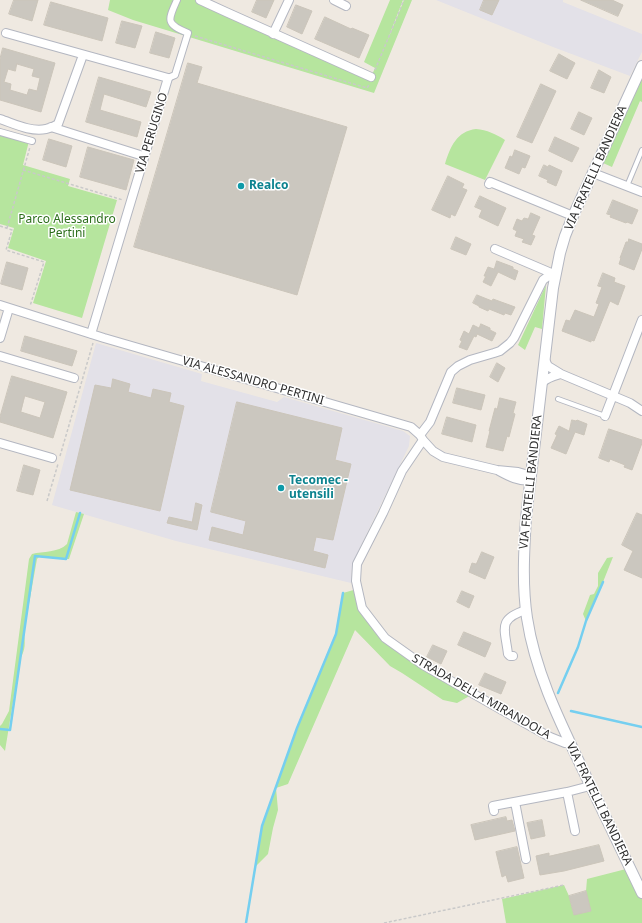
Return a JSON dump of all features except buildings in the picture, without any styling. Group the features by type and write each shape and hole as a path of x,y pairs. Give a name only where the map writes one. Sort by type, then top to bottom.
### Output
{"street":[{"path":"168,78 174,75 188,33 179,30 172,25 170,19 176,0"},
{"path":"200,0 273,34 372,77"},
{"path":"273,34 289,0"},
{"path":"334,0 346,6"},
{"name":"VIA PERUGINO","path":"6,33 168,78 93,335"},
{"path":"51,127 58,124 83,55"},
{"name":"VIA FRATELLI BANDIERA","path":"642,66 573,216 560,252 553,288 530,481 524,552 526,617 542,680 562,728 642,893"},
{"name":"VIA PERUGINO","path":"0,119 35,130 47,129 51,127 140,155"},
{"path":"0,132 32,141"},
{"path":"593,173 642,192"},
{"path":"489,184 490,182 573,216"},
{"path":"495,249 556,275"},
{"name":"STRADA DELLA MIRANDOLA","path":"556,275 547,277 543,280 514,338 506,347 494,353 464,363 451,372 430,422 402,471 383,514 357,564 356,581 362,608 385,638 423,666 550,737 565,743"},
{"name":"VIA ALESSANDRO PERTINI","path":"0,305 93,335 411,427 433,450 443,457 497,470 517,480 530,481"},
{"path":"0,338 9,308"},
{"path":"605,416 642,320"},
{"path":"0,356 74,378"},
{"path":"545,360 548,366 561,374 613,395 630,403 642,411"},
{"path":"542,383 551,376 561,374"},
{"path":"0,443 55,461"},
{"path":"513,656 508,654 504,627 508,618 526,610"},
{"path":"494,811 493,806 567,792 590,786"},
{"path":"567,792 575,831"},
{"path":"515,802 526,859"}],"lane":[{"path":"627,186 642,150"},
{"path":"558,399 605,416"}],"path":[{"path":"188,33 367,88 404,0"},
{"path":"6,228 32,141"},
{"path":"23,170 131,202"},
{"path":"0,226 12,230 6,250 44,262 28,314"},
{"path":"60,456 93,335"},
{"path":"47,501 55,461"},
{"path":"384,923 564,886"}],"shaded area":[{"path":"436,0 563,0 563,2 642,34 642,52 630,76"},
{"path":"96,343 202,374 201,381 277,402 284,397 403,431 410,436 409,446 352,564 351,583 176,541 52,505"}],"green space":[{"path":"110,0 200,0 371,77 375,68 364,62 390,0 403,0 386,44 404,0 412,0 374,93 133,20 108,10"},
{"path":"642,78 642,102 640,101 612,167 603,163"},
{"path":"469,130 484,130 505,140 485,180 445,164 452,146 459,136"},
{"name":"Parco Alessandro Pertini","path":"0,133 29,141 23,165 70,179 68,186 117,200 82,318 33,303 46,261 8,248 14,228 0,224"},
{"path":"546,285 542,329 535,327 525,350 518,345"},
{"path":"76,512 84,514 69,559 39,557 37,559 24,632 24,649 20,659 5,751 0,745 0,726 9,711 29,559 32,554 59,549 67,544"},
{"path":"613,557 586,621 583,614 590,595 594,594 598,586 598,573 607,558"},
{"path":"357,589 362,608 385,638 473,694 457,703 443,700 390,666 355,630 288,784 276,788 278,810 268,854 255,867 262,826 266,814 297,728 336,634 343,593"},
{"path":"630,868 642,893 642,923 506,923 502,899 564,885 574,914 590,911 586,891 587,879"}],"waterway":[{"path":"0,729 10,730 35,556 66,559 80,513"},
{"path":"558,693 578,647 586,621 603,582"},
{"path":"246,923 262,826 297,728 336,634 343,593"},
{"path":"571,711 642,727"}],"place":[{"name":"Realco","path":"241,186"},
{"name":"Tecomec - utensili","path":"281,488"}]}
